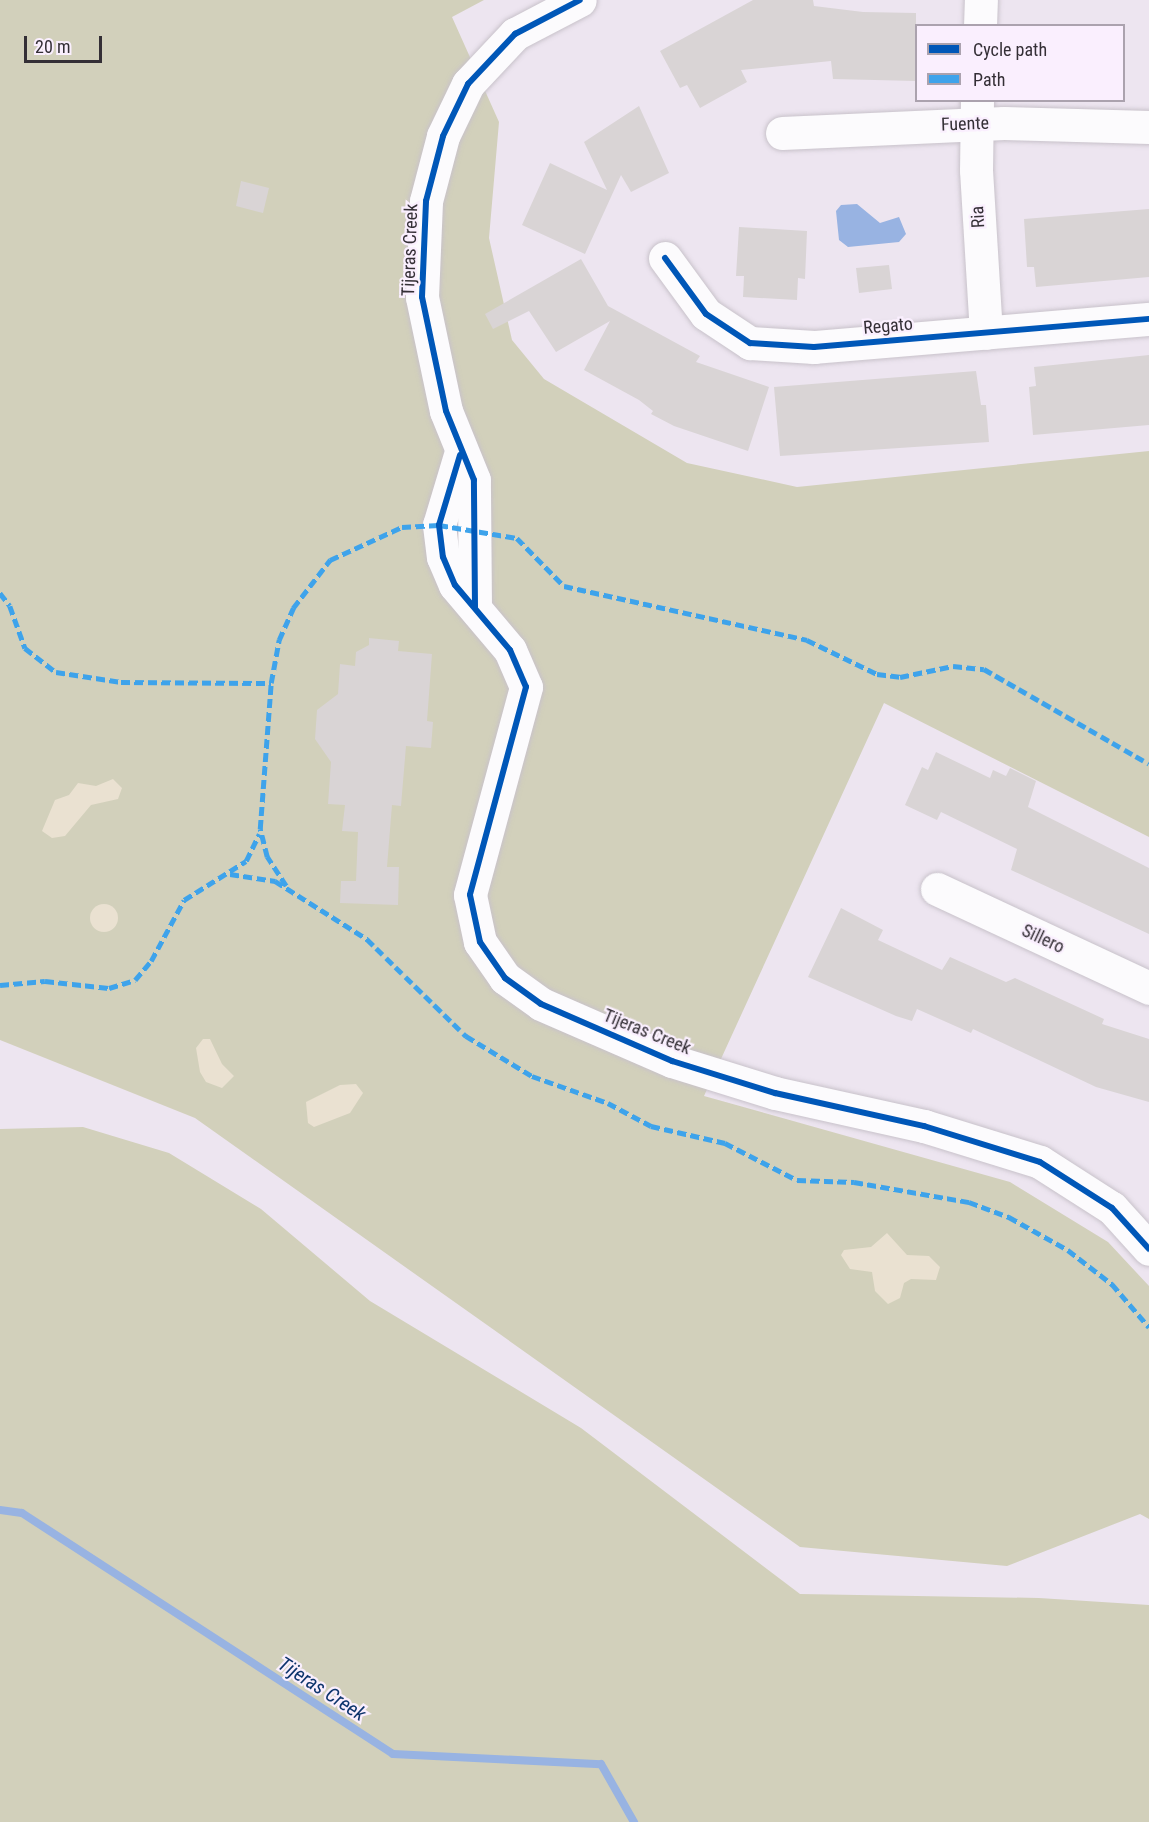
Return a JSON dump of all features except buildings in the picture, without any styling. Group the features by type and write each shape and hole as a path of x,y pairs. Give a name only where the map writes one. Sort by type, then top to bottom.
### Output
{"street":[{"name":"Tijeras Creek","path":"580,0 542,17 494,52 468,84 443,136 426,201 422,297 460,455 474,480 476,607 510,650 526,687 470,895 480,942 505,978 541,1004 672,1060 775,1093 924,1126 1040,1162 1112,1208 1149,1249"},
{"path":"980,24 981,0"},
{"name":"Fuente","path":"782,133 977,112 1149,127"},
{"name":"Ria","path":"977,112 986,333"},
{"name":"Regato","path":"666,258 706,314 750,343 814,347 1149,319"},
{"name":"Sillero","path":"937,890 1149,988"}],"shaded area":[{"path":"0,0 484,0 452,17 499,122 489,238 512,340 544,379 687,463 797,487 1149,451 1149,837 884,703 704,1096 1010,1182 1108,1242 1149,1286 1149,1519 1140,1514 1007,1566 800,1547 195,1118 0,1040"},
{"path":"83,1127 169,1153 261,1209 370,1301 581,1428 800,1594 1039,1598 1149,1605 1149,1822 0,1822 0,1129"}],"sand":[{"path":"113,779 122,788 118,799 91,805 65,836 52,838 42,831 55,800 69,795 78,783 96,786"},
{"path":"104,904 114,908 118,918 114,928 104,932 94,928 90,918 94,908"},
{"path":"203,1039 210,1039 222,1064 234,1076 222,1088 206,1082 200,1072 196,1048"},
{"path":"356,1084 363,1093 350,1113 314,1127 308,1123 306,1102 340,1085"},
{"path":"887,1233 907,1255 929,1256 940,1267 936,1280 911,1279 904,1283 900,1298 888,1304 875,1291 872,1272 850,1269 841,1255 844,1250 871,1247"}],"water":[{"path":"857,204 880,223 899,217 906,234 899,242 848,247 839,240 836,211 841,205"}],"waterway":[{"name":"Tijeras Creek","path":"0,1510 22,1513 393,1754 601,1764 634,1822"}],"marked path":[{"path":"286,886 267,857 260,829 271,683 279,640 293,608 330,560 402,527 439,525 517,538 564,586 807,640 877,674 900,677 953,666 984,669 1149,764"},
{"path":"0,593 10,606 25,648 56,672 121,682 271,683"},
{"path":"0,985 45,981 109,988 135,980 151,961 184,900 246,861 259,834"},
{"path":"230,874 275,881 367,939 466,1036 532,1076 608,1103 651,1126 725,1143 797,1180 854,1182 969,1202 1009,1217 1068,1250 1112,1284 1149,1327"}],"cycle path":[{"path":"475,607 474,480 446,411 422,297 426,201 443,136 468,84 515,34 580,0"},
{"path":"665,258 706,314 750,343 814,347 1149,319"},
{"path":"460,455 439,525 443,557 455,585 510,650 526,687 470,895 480,942 505,978 541,1004 672,1061 775,1093 924,1126 1040,1162 1112,1208 1149,1249"}]}
